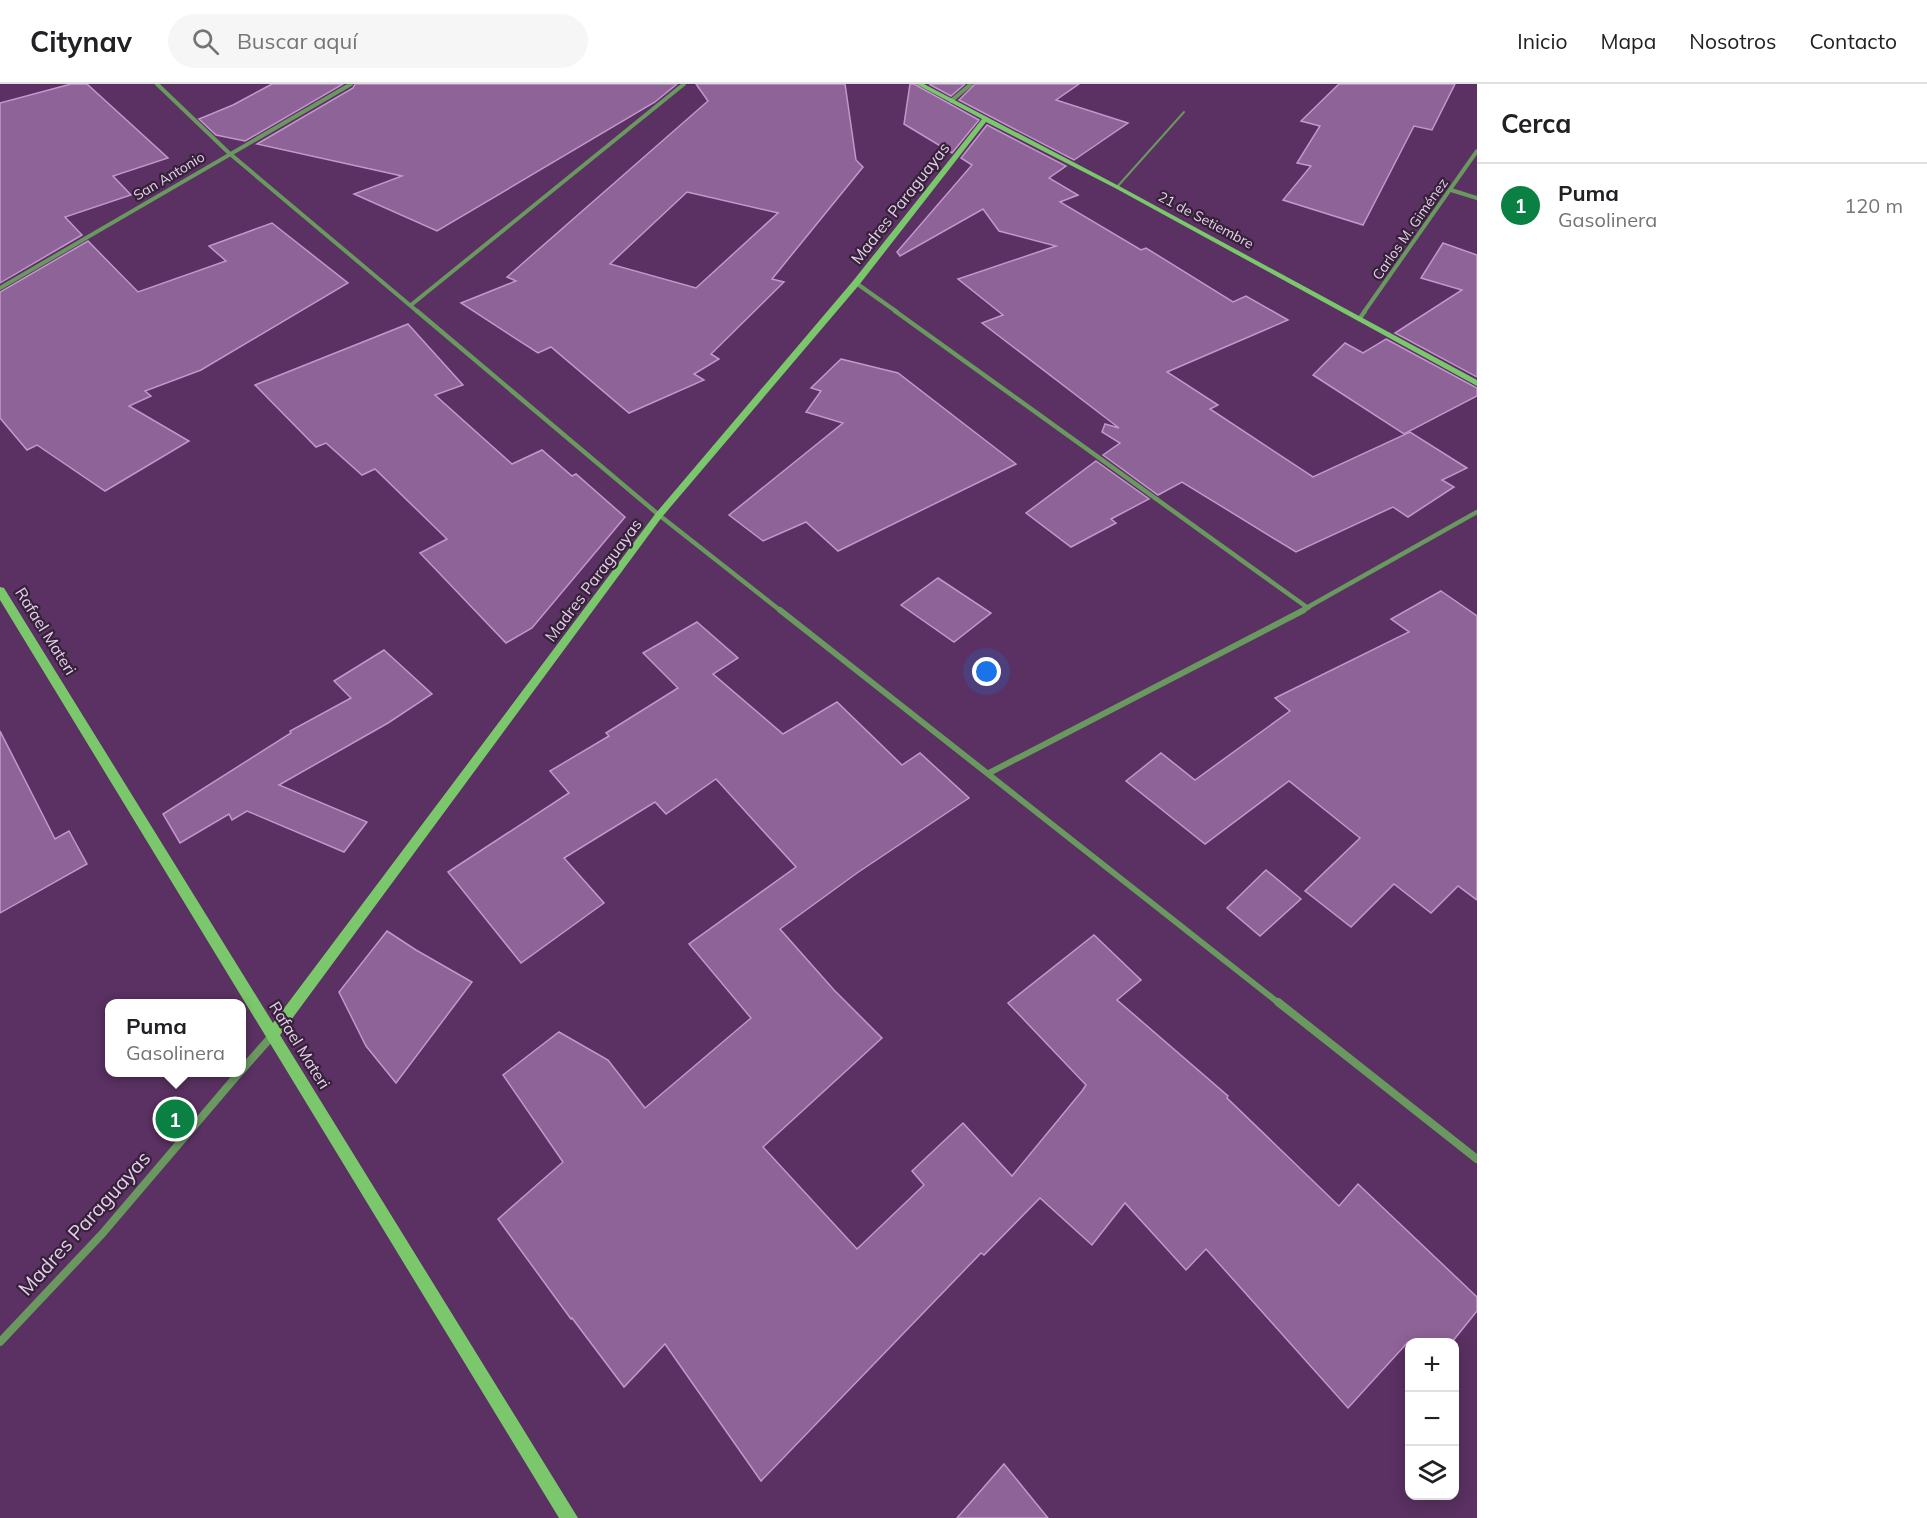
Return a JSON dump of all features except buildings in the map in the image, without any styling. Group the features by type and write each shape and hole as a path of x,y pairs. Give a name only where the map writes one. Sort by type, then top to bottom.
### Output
{"main road":[{"name":"21 de Setiembre","path":"919,84 1117,187 1477,383"},
{"name":"Madres Paraguayas","path":"272,1035 659,515 856,283 985,119"},
{"name":"Rafael Materi","path":"0,591 569,1518"}],"street":[{"path":"157,84 230,153 659,515 1477,1159"},
{"name":"San Antonio","path":"0,288 351,84"},
{"path":"411,305 684,84"},
{"path":"951,101 971,84"},
{"name":"Carlos M. Giménez","path":"1360,318 1477,152"},
{"path":"1451,190 1477,198"},
{"path":"856,283 1308,608"},
{"path":"989,773 1308,608 1477,512"},
{"name":"Madres Paraguayas","path":"246,1066 272,1035"},
{"name":"Madres Paraguayas","path":"0,1342 102,1234 237,1077"}],"lane":[{"path":"1117,187 1184,112"}],"place":[{"name":"Puma","path":"175,1119"}]}
